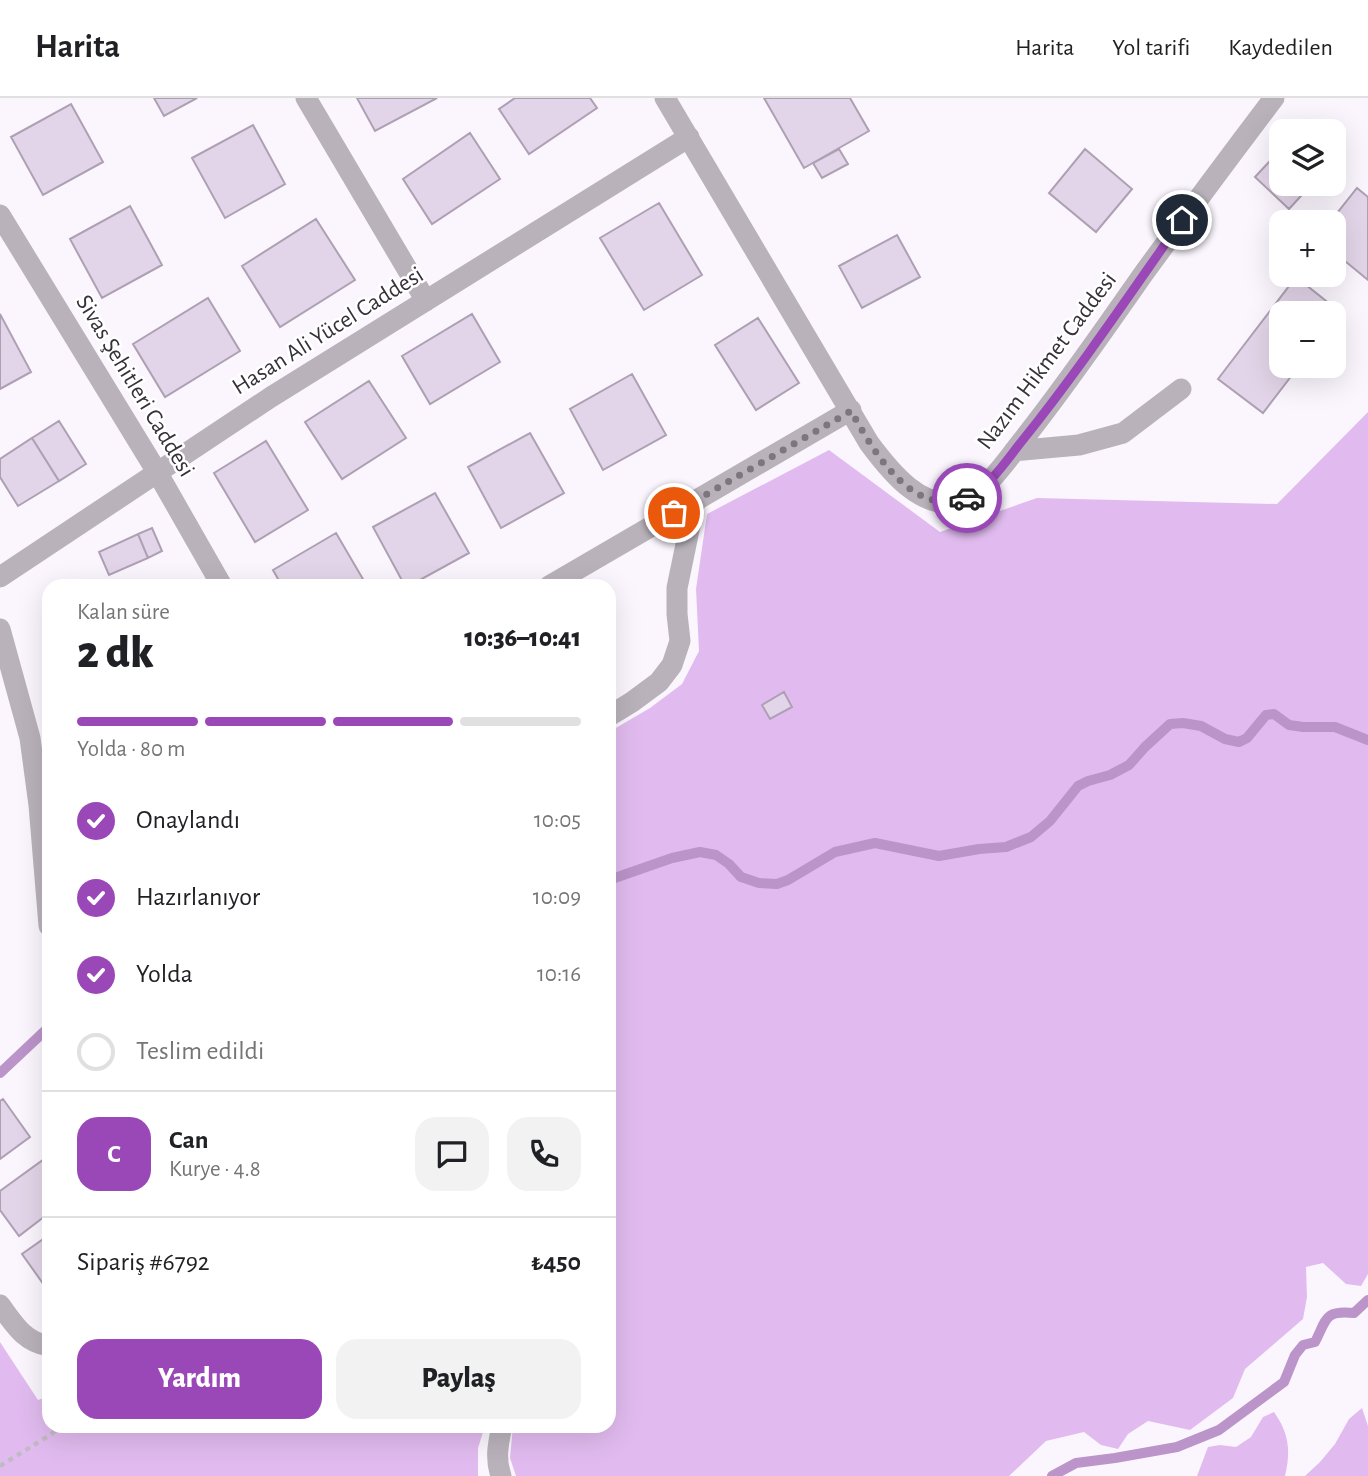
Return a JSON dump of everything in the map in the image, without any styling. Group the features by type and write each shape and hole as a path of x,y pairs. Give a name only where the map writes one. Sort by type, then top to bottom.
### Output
{"street":[{"path":"306,98 426,301"},
{"name":"Nazım Hikmet Caddesi","path":"665,98 869,443 887,467 906,485 925,498 946,502 961,501 978,492 1014,451 1275,98"},
{"name":"Hasan Ali Yücel Caddesi","path":"0,577 271,397 689,137"},
{"name":"Sivas Şehitleri Caddesi","path":"0,215 157,472 218,579"},
{"path":"1014,451 1079,445 1123,433 1181,389"},
{"path":"561,579 851,411"},
{"path":"616,712 659,682 672,665 680,641 677,588 695,501"},
{"path":"0,629 30,738 42,841"},
{"path":"0,1305 24,1336 42,1345"},
{"path":"501,1433 497,1465 501,1476"}],"path":[{"path":"0,1466 52,1433"}],"shaded area":[{"path":"1368,412 1368,1274 1361,1286 1346,1284 1323,1263 1306,1267 1307,1297 1303,1319 1245,1369 1233,1398 1190,1430 1148,1421 1128,1434 1118,1449 1101,1445 1084,1432 1046,1441 1009,1476 516,1476 510,1458 512,1433 616,1433 616,728 650,708 682,684 699,651 696,589 707,514 829,450 940,532 1037,498 1277,504"},
{"path":"0,1342 38,1400 42,1399 42,1433 483,1433 478,1448 478,1476 0,1476"},
{"path":"1362,1408 1368,1426 1368,1476 1305,1476 1335,1444 1349,1419"},
{"path":"1274,1412 1283,1427 1287,1442 1285,1476 1197,1476 1208,1447 1236,1447 1251,1437 1263,1417"}],"building":[{"path":"154,98 197,98 164,116"},
{"path":"357,98 437,98 375,131"},
{"path":"515,98 590,98 597,108 529,154 499,109"},
{"path":"764,98 850,98 869,131 804,168"},
{"path":"71,104 103,162 43,195 11,137"},
{"path":"253,125 285,184 225,218 192,158"},
{"path":"470,133 500,179 432,224 403,179"},
{"path":"839,149 848,164 822,178 813,163"},
{"path":"1085,149 1132,189 1096,232 1049,193"},
{"path":"1269,162 1269,190 1255,177"},
{"path":"1357,188 1368,197 1368,280 1346,262 1346,210 1340,210"},
{"path":"1275,196 1301,196 1289,209"},
{"path":"659,203 702,275 644,310 600,238"},
{"path":"130,206 162,265 102,298 70,239"},
{"path":"316,219 355,280 280,327 242,266"},
{"path":"897,235 920,277 862,308 839,266"},
{"path":"1288,287 1309,287 1326,301 1278,301"},
{"path":"208,298 240,351 165,397 133,344"},
{"path":"1269,312 1269,378 1290,378 1263,413 1218,379"},
{"path":"0,314 31,372 0,389"},
{"path":"472,314 500,362 430,404 402,356"},
{"path":"758,318 799,383 756,410 715,345"},
{"path":"632,374 666,435 603,470 570,409"},
{"path":"369,381 406,438 342,479 305,422"},
{"path":"59,421 86,464 59,481 32,438"},
{"path":"530,433 564,493 501,528 468,467"},
{"path":"32,438 59,481 18,506 0,477 0,459"},
{"path":"266,441 308,510 255,542 214,473"},
{"path":"435,493 469,553 422,579 401,579 373,527"},
{"path":"152,528 162,551 148,558 138,534"},
{"path":"336,533 363,579 278,579 273,570"},
{"path":"138,534 148,558 109,575 99,552"},
{"path":"784,692 792,707 770,719 762,705"},
{"path":"3,1099 30,1137 0,1159 0,1101"},
{"path":"42,1161 42,1218 19,1236 0,1210 0,1191"},
{"path":"42,1240 42,1282 22,1254"}],"waterway":[{"path":"616,878 672,858 700,852 716,855 741,877 759,883 777,884 835,852 875,843 939,856 1006,847 1031,837 1050,821 1078,786 1129,765 1170,724 1201,726 1225,739 1239,742 1247,738 1266,715 1274,714 1289,725 1335,727 1368,740"},
{"path":"0,1073 42,1034"},
{"path":"1052,1476 1076,1463 1177,1447 1219,1430 1284,1382 1295,1355 1303,1345 1315,1342 1328,1318 1337,1313 1354,1313 1368,1300"}],"way so far":[{"path":"674,513 851,411 869,443 887,467 906,485 925,498 946,502 967,498"}],"route":[{"path":"967,498 978,492 997,472 1051,404 1182,220"}]}
